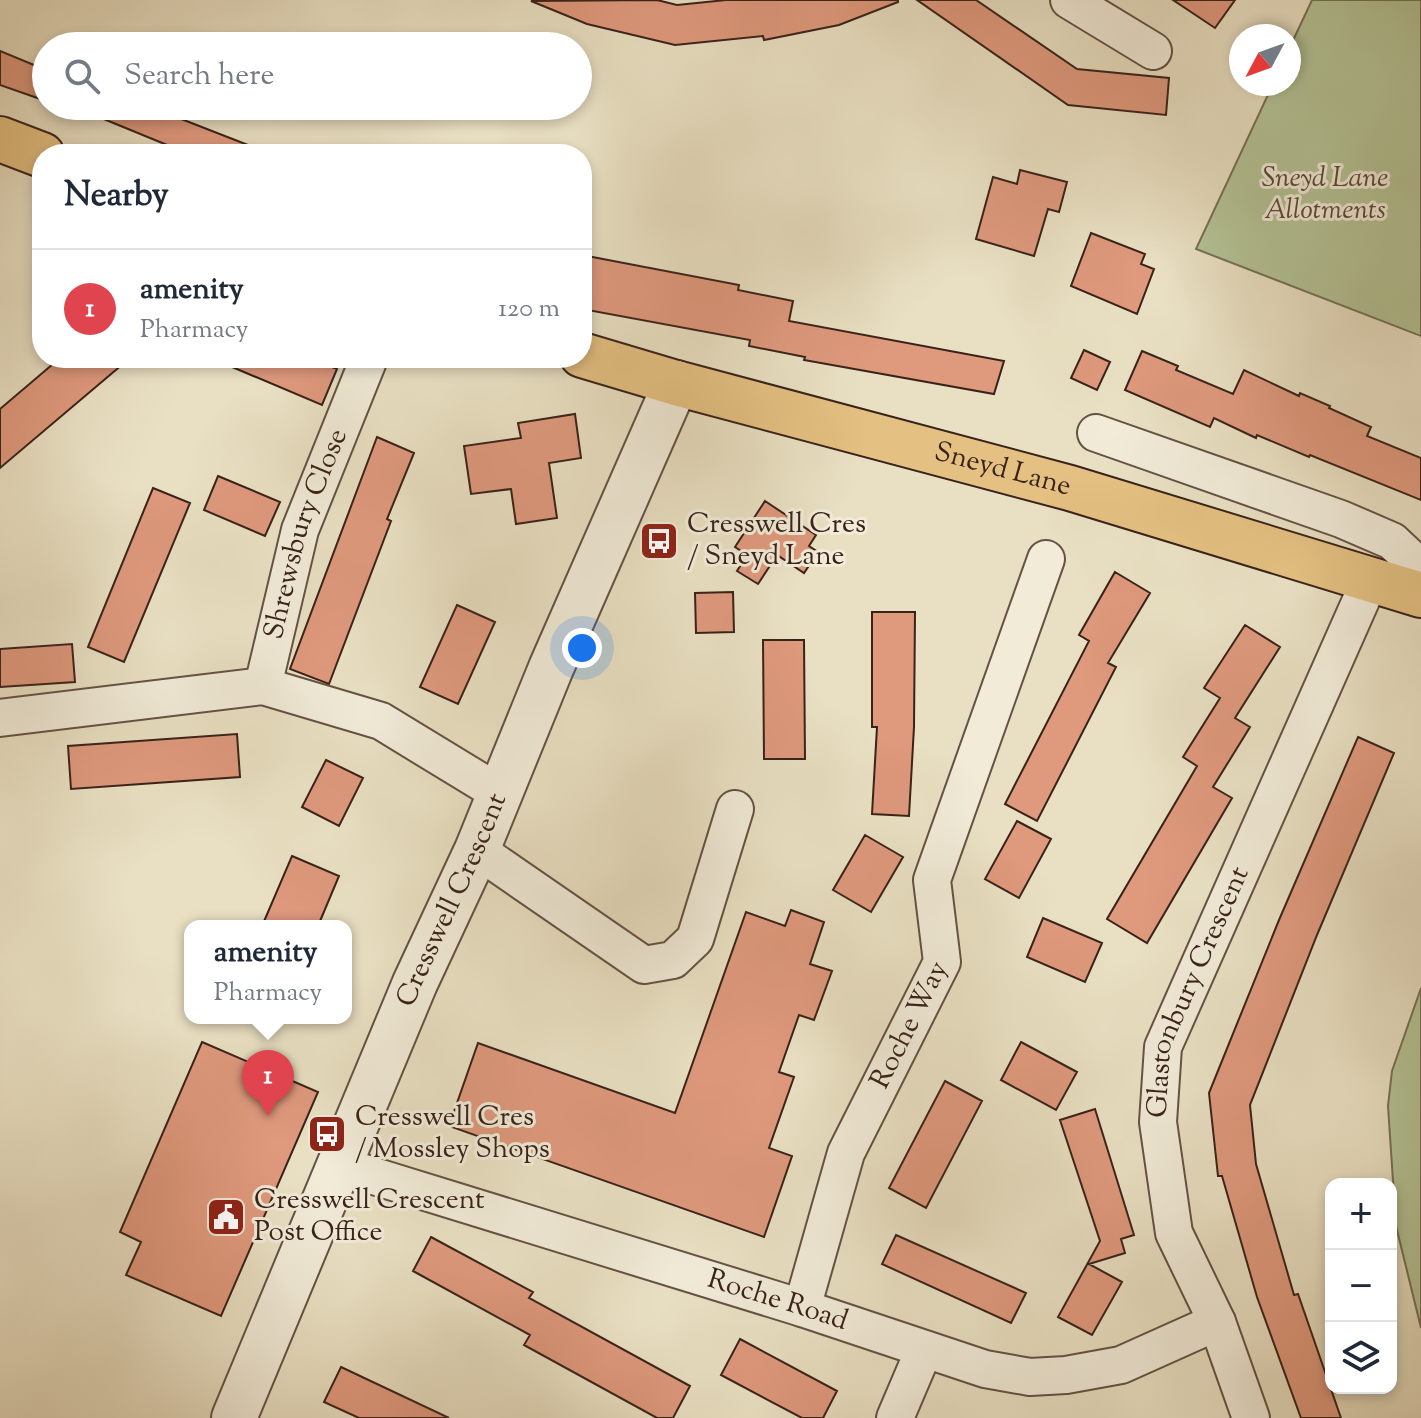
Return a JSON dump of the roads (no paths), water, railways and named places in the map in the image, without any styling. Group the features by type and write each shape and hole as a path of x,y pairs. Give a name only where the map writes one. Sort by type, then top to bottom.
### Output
{"main road":[{"path":"0,139 32,151"},
{"name":"Sneyd Lane","path":"592,358 1070,488 1421,595"}],"street":[{"path":"1069,0 1153,51"},
{"name":"Shrewsbury Close","path":"263,686 300,530 368,379"},
{"name":"Cresswell Crescent","path":"234,1418 415,983 477,850 676,383"},
{"path":"1096,433 1341,519 1392,541 1421,568"},
{"name":"Roche Way","path":"802,1308 846,1153 942,962 932,880 1046,558"},
{"name":"Glastonbury Crescent","path":"1251,1418 1217,1322 1174,1233 1158,1122 1163,1047 1370,580"},
{"path":"0,718 263,686 381,721 499,793"},
{"path":"477,850 644,965 673,960 695,939 735,809"},
{"name":"Roche Road","path":"338,1165 802,1308 985,1369 1030,1377 1066,1375 1121,1365 1217,1322"},
{"path":"895,1418 924,1350"}],"place":[{"name":"Cresswell Cres / Sneyd Lane","path":"659,541"},
{"name":"amenity","path":"268,1116"},
{"name":"Cresswell Cres / Mossley Shops","path":"327,1134"},
{"name":"Cresswell Crescent Post Office","path":"226,1217"}],"park label":[{"name":"Sneyd Lane Allotments","path":"1325,195"}]}
